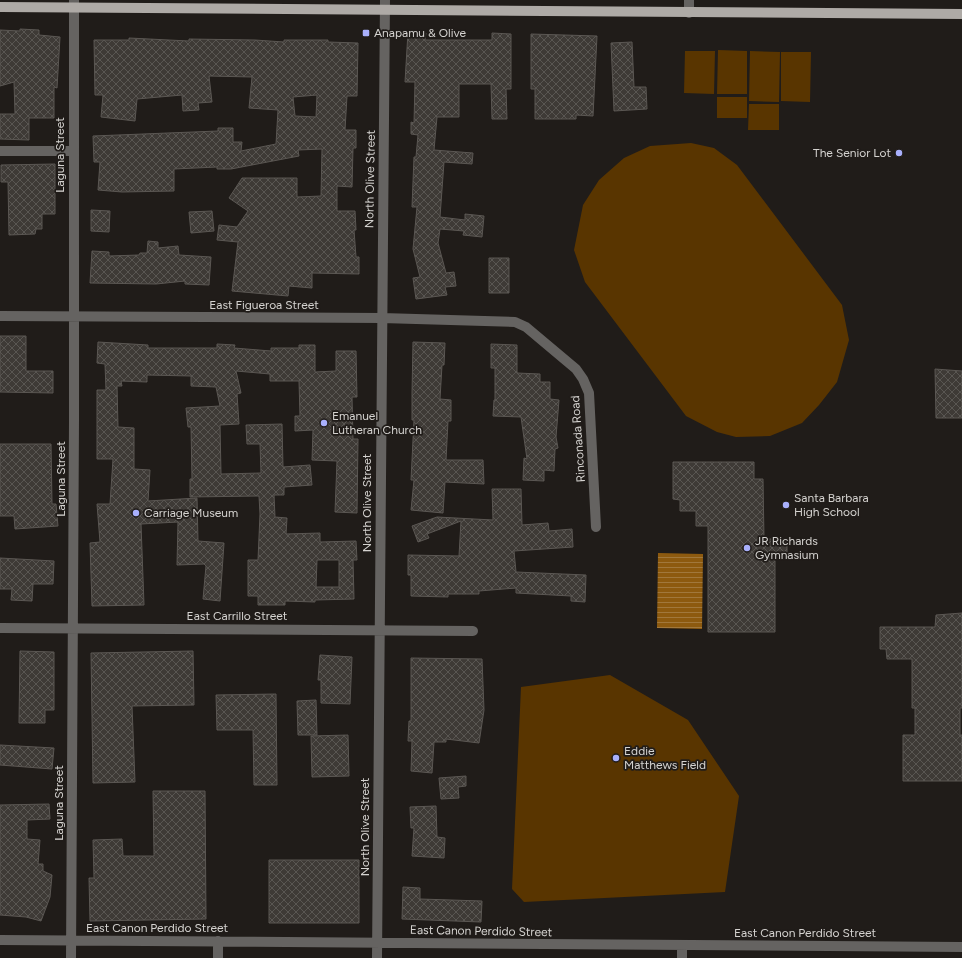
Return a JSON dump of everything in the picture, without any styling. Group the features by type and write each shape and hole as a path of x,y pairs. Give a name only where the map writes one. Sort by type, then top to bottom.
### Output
{"main road":[{"path":"0,7 74,4 385,5 689,13 962,14"}],"street":[{"path":"689,0 689,13"},
{"name":"Laguna Street","path":"71,958 74,4"},
{"name":"North Olive Street","path":"377,958 385,5"},
{"path":"0,151 74,151"},
{"name":"East Figueroa Street","path":"0,316 74,316 87,318 382,318 515,322 526,327"},
{"name":"Rinconada Road","path":"526,327 576,369 583,379 589,393 596,527"},
{"name":"East Carrillo Street","path":"0,628 379,630 473,632"},
{"name":"East Canon Perdido Street","path":"0,940 962,947"},
{"path":"218,941 218,958"},
{"path":"682,945 682,958"}],"shaded area":[{"path":"718,50 747,51 747,94 717,94"},
{"path":"685,51 715,51 714,94 684,93"},
{"path":"750,51 780,52 779,102 749,101"},
{"path":"781,52 811,52 810,102 781,101"},
{"path":"717,97 747,97 747,118 717,118"},
{"path":"749,104 779,104 779,130 748,130"},
{"path":"691,143 714,148 737,165 842,305 849,340 837,382 819,405 802,423 770,436 736,437 717,432 686,416 585,282 574,250 583,205 599,180 624,158 650,146"},
{"path":"658,553 703,554 702,629 657,628"},
{"name":"Eddie Matthews Field","path":"610,675 688,720 739,796 725,892 524,902 512,889 521,687"}],"building":[{"path":"20,29 39,30 39,35 60,37 57,88 54,87 54,118 29,118 29,140 0,139 0,114 15,114 14,82 0,86 0,30 20,31"},
{"path":"408,32 426,33 425,40 492,40 492,33 511,34 511,89 506,89 507,119 492,119 491,84 459,84 459,117 437,117 434,150 473,153 472,164 444,162 440,217 465,220 465,214 484,216 482,237 463,235 464,231 440,229 438,243 446,273 454,272 456,286 445,287 447,295 416,299 413,278 420,277 413,249 417,207 412,207 414,157 416,157 418,135 411,134 411,122 414,123 415,82 405,82"},
{"path":"531,34 597,36 593,116 576,115 576,119 535,119 535,89 531,89"},
{"path":"129,38 189,41 189,39 284,42 284,40 328,40 328,42 358,43 357,96 347,96 345,130 356,130 356,148 353,148 352,187 337,186 337,211 355,211 356,230 354,230 356,257 359,257 359,274 312,273 312,288 289,286 288,296 232,291 238,242 217,240 219,225 237,227 248,211 229,198 242,178 297,178 297,197 321,196 322,149 298,150 299,156 231,169 217,169 217,167 174,169 174,191 122,192 98,190 100,162 94,162 93,136 218,131 218,128 233,128 233,142 242,142 241,151 276,144 278,110 249,108 252,77 209,76 212,102 198,103 199,110 183,111 182,95 137,99 135,121 101,117 103,95 95,95 94,40 129,40","holes":["317,95 316,117 295,116 293,97"]},
{"path":"632,42 634,87 646,87 647,109 614,111 611,43"},
{"path":"55,164 55,214 42,214 42,229 36,229 35,234 9,235 8,182 1,182 1,165"},
{"path":"91,210 110,211 109,232 91,231"},
{"path":"212,211 214,231 191,233 189,212"},
{"path":"148,241 158,242 158,248 178,246 179,255 211,257 209,285 185,284 185,281 156,284 90,283 92,251 109,252 109,256 139,255 140,253 147,253"},
{"path":"489,258 509,258 509,293 489,293"},
{"path":"0,336 26,336 26,371 53,371 53,393 0,392"},
{"path":"98,342 148,345 148,348 217,348 217,344 235,345 234,348 271,351 271,348 299,348 299,345 315,345 315,372 336,371 336,351 356,351 357,397 352,397 353,439 358,439 357,513 335,512 337,461 312,460 313,430 295,431 295,416 300,416 299,381 270,381 270,374 236,371 241,393 237,394 239,424 220,425 221,474 261,473 260,444 247,444 246,425 282,424 283,467 310,465 312,485 284,487 284,495 274,495 275,517 287,518 286,534 320,533 320,542 356,541 357,560 353,560 354,599 315,600 315,602 285,601 285,605 258,605 258,596 248,596 248,560 258,560 260,514 259,496 190,497 190,479 192,479 191,427 188,427 186,408 220,406 216,387 191,386 191,376 147,375 147,382 121,381 122,386 117,386 118,427 134,428 134,469 150,470 148,501 197,498 198,541 224,543 220,601 203,599 206,566 204,564 177,565 178,522 141,524 144,605 92,606 90,543 100,542 97,504 110,504 113,459 97,459 97,390 106,390 105,364 97,363","holes":["317,560 339,560 339,587 316,587"]},
{"path":"413,342 445,343 440,399 451,400 451,421 448,421 446,460 483,460 484,484 445,482 443,513 411,510 414,480 411,480 414,420 412,420"},
{"path":"491,344 517,345 517,373 540,374 540,382 550,382 550,399 559,400 556,437 558,448 555,449 554,471 544,470 544,481 523,480 524,458 527,459 521,417 493,416 495,400 495,368 491,368"},
{"path":"935,369 962,371 962,418 936,418"},
{"path":"0,444 51,444 52,504 56,504 58,526 15,529 14,516 0,516"},
{"name":"JR Richards Gymnasium","path":"673,462 754,462 754,479 763,479 764,539 787,539 787,557 775,557 775,632 708,632 708,526 696,526 696,511 680,511 680,500 673,499"},
{"path":"492,489 521,489 522,525 548,523 549,531 572,529 573,547 514,551 516,572 586,575 585,602 571,601 571,596 516,593 516,588 479,591 479,594 448,594 448,597 411,596 411,575 408,575 408,555 459,556 461,521 427,534 429,538 418,542 412,526 437,517 493,520"},
{"path":"0,558 54,561 53,584 33,584 32,601 11,600 12,589 0,589"},
{"path":"962,613 962,708 960,708 960,735 962,735 962,781 903,781 903,735 915,735 915,708 912,708 912,659 887,659 886,649 880,649 880,627 935,627 936,615"},
{"path":"20,651 54,652 54,710 45,710 45,723 19,723"},
{"path":"193,651 194,705 132,706 135,782 93,783 91,653"},
{"path":"320,655 352,657 350,704 321,703 321,680 318,680"},
{"path":"411,658 482,659 484,710 479,743 446,739 446,742 434,742 432,773 411,771 412,741 408,741 409,721 411,721"},
{"path":"276,694 277,785 254,785 253,730 217,730 216,695"},
{"path":"316,700 317,735 298,735 297,701"},
{"path":"348,735 349,776 312,777 311,736"},
{"path":"0,745 54,748 52,769 0,765"},
{"path":"466,776 466,786 458,787 459,798 441,799 439,778"},
{"path":"153,791 205,791 206,919 90,921 89,878 94,878 93,840 122,839 123,856 154,856"},
{"path":"49,804 50,819 27,820 27,839 40,840 38,864 43,864 43,871 52,875 50,897 41,921 26,917 0,915 0,805"},
{"path":"436,806 437,837 445,838 444,858 412,856 414,828 411,828 410,807"},
{"path":"269,860 359,860 359,923 269,923"},
{"path":"403,887 420,888 420,899 482,901 481,922 402,919"}],"place":[{"name":"Anapamu & Olive","path":"366,33"},
{"name":"The Senior Lot","path":"899,153"},
{"name":"Emanuel Lutheran Church","path":"324,423"},
{"name":"Santa Barbara High School","path":"786,505"},
{"name":"Carriage Museum","path":"136,513"},
{"name":"JR Richards Gymnasium","path":"747,548"},
{"name":"Eddie Matthews Field","path":"616,758"}]}
